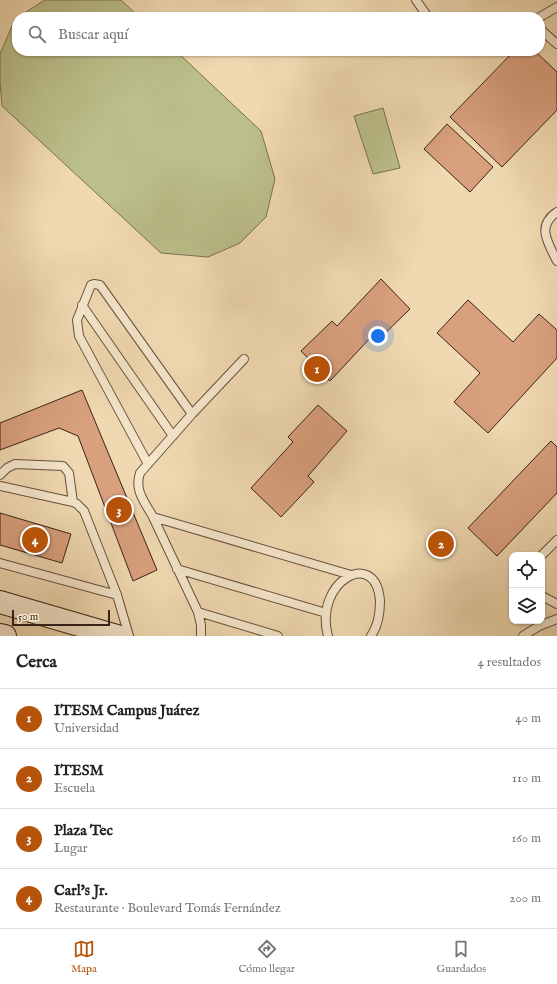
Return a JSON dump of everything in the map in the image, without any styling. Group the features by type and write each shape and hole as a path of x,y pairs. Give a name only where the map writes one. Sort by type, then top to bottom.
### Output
{"main road":[{"path":"0,602 118,636"},
{"path":"0,635 5,636"}],"lane":[{"path":"416,0 424,12"},
{"path":"545,14 557,6"},
{"path":"545,33 557,44"},
{"path":"557,212 547,222 544,230 546,241 557,261"},
{"path":"148,464 79,336 77,320 91,285 100,285 192,414"},
{"path":"82,305 173,436"},
{"path":"201,636 201,625 198,612 153,517 138,490 138,481 140,473 192,414 244,359"},
{"path":"0,475 6,468 15,464 63,466 70,473 73,502"},
{"path":"0,486 73,502 84,511 117,595 130,636"},
{"path":"153,517 351,574 359,573 368,576 376,583 380,608 378,621 371,636"},
{"path":"545,552 557,540"},
{"path":"0,563 117,595"},
{"path":"178,569 326,613"},
{"path":"328,636 326,630 326,613 329,600 335,587 351,574"},
{"path":"545,598 557,604"},
{"path":"198,612 278,636"},
{"path":"523,636 539,626 557,619"}],"green space":[{"path":"45,0 121,0 134,12 26,12"},
{"path":"12,26 12,56 181,56 261,131 275,179 266,217 240,243 208,257 161,253 2,106 0,54"},
{"path":"383,108 400,168 373,174 354,116"}],"building":[{"path":"509,56 540,56 557,72 557,110 502,167 450,117"},
{"path":"447,124 493,167 470,192 424,149"},
{"path":"381,279 410,309 378,340 373,335 330,381 301,351 332,321 337,326"},
{"path":"468,300 513,342 539,314 557,330 557,358 488,433 454,402 480,373 437,333"},
{"path":"82,390 157,570 133,581 78,436 59,428 0,450 0,423"},
{"path":"318,405 347,431 308,476 314,482 281,517 251,488 293,442 288,437"},
{"path":"551,441 557,447 557,493 497,556 468,528"},
{"path":"0,513 71,534 62,563 0,545"}],"place":[{"name":"ITESM Campus Juárez","path":"317,369"},
{"name":"Plaza Tec","path":"119,510"},
{"name":"Carl's Jr.","path":"35,540"},
{"name":"ITESM","path":"441,544"}]}
